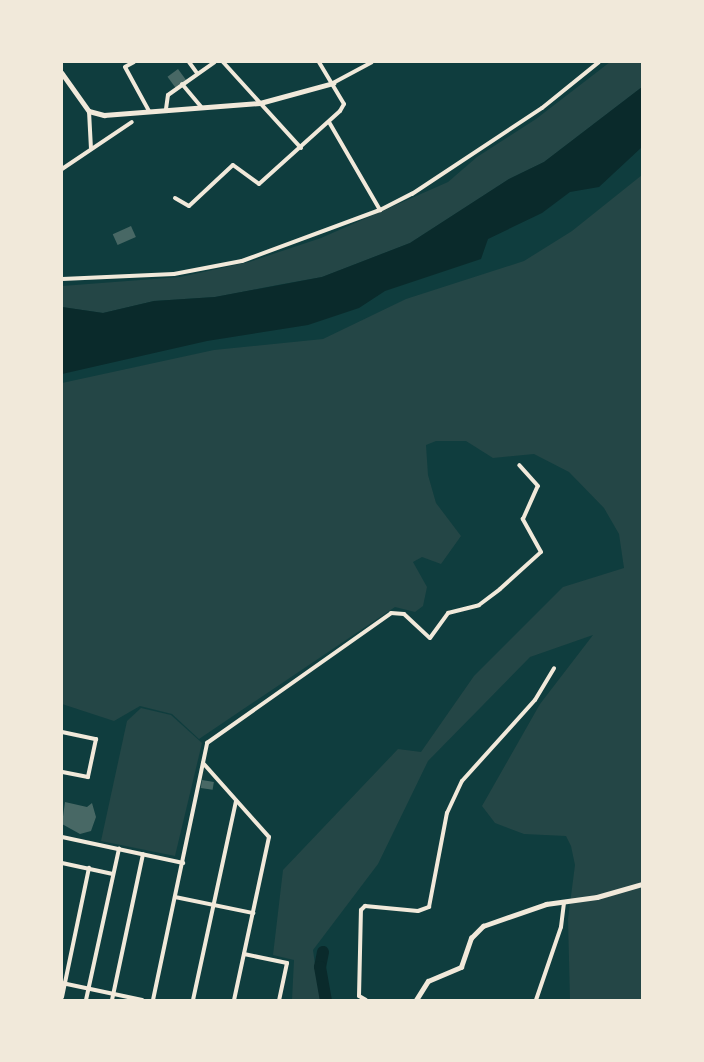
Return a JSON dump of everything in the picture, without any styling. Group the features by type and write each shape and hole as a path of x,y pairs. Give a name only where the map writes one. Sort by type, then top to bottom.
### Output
{"street":[{"path":"134,62 125,67 149,111"},
{"path":"189,62 197,73"},
{"path":"166,110 168,95 215,62"},
{"path":"223,62 301,148"},
{"path":"175,198 189,206 233,165 259,184 329,122 344,104 319,62"},
{"path":"89,111 104,115 260,103 333,83 372,62"},
{"path":"62,279 174,274 242,261 380,210 412,194 542,108 598,62"},
{"path":"62,73 89,111 91,149"},
{"path":"182,84 201,107"},
{"path":"62,169 132,122"},
{"path":"329,122 380,210"},
{"path":"153,1000 207,742 390,612 404,614 430,638 448,613 486,600 541,552 523,519 538,486 519,465"},
{"path":"366,1000 359,996 361,910 365,906 418,910 429,907 447,813 462,781 535,700 554,668"},
{"path":"62,732 96,740 88,777 62,772"},
{"path":"204,763 269,837 234,1000"},
{"path":"193,1000 236,800"},
{"path":"62,837 183,863"},
{"path":"87,1000 119,849"},
{"path":"112,1000 143,854"},
{"path":"62,862 114,874"},
{"path":"62,997 63,983 89,868"},
{"path":"416,1000 428,981 461,967 471,938 480,928 546,904 564,903 642,884"},
{"path":"175,897 253,913"},
{"path":"536,1000 561,927 564,903"},
{"path":"244,954 287,963 279,1000"},
{"path":"63,983 142,1000"}],"shaded area":[{"path":"610,62 642,62 642,87 544,162 509,179 410,243 322,277 215,297 154,301 103,313 62,307 62,286 180,277 249,262 321,238 448,182 477,157 536,119"},
{"path":"642,87 642,147 599,187 570,192 542,213 488,239 481,259 385,291 359,308 308,325 207,341 62,374 62,307 103,313 154,301 215,297 322,277 410,243 509,179 544,162"},
{"path":"642,175 642,1000 570,1000 568,919 575,865 571,846 566,836 524,834 495,823 482,806 540,704 593,635 530,657 428,761 378,864 313,950 320,1000 292,1000 294,960 273,955 283,870 398,749 421,752 474,676 563,587 624,568 619,534 604,508 569,472 534,454 493,458 466,441 436,441 426,445 428,475 436,503 461,536 441,564 422,557 413,562 427,587 423,606 415,612 395,607 199,739 172,714 140,706 114,721 62,704 62,383 214,350 323,339 406,299 524,261 572,231"},
{"path":"141,708 171,715 202,743 175,856 101,841 127,721"}],"building":[{"path":"178,69 186,80 176,88 167,77"},
{"path":"131,226 136,237 118,245 113,234"},
{"path":"202,780 214,782 213,790 201,788"},
{"path":"65,802 87,807 92,803 96,817 91,831 80,834 62,824"}],"waterway":[{"path":"323,952 320,967 326,1000"}]}
